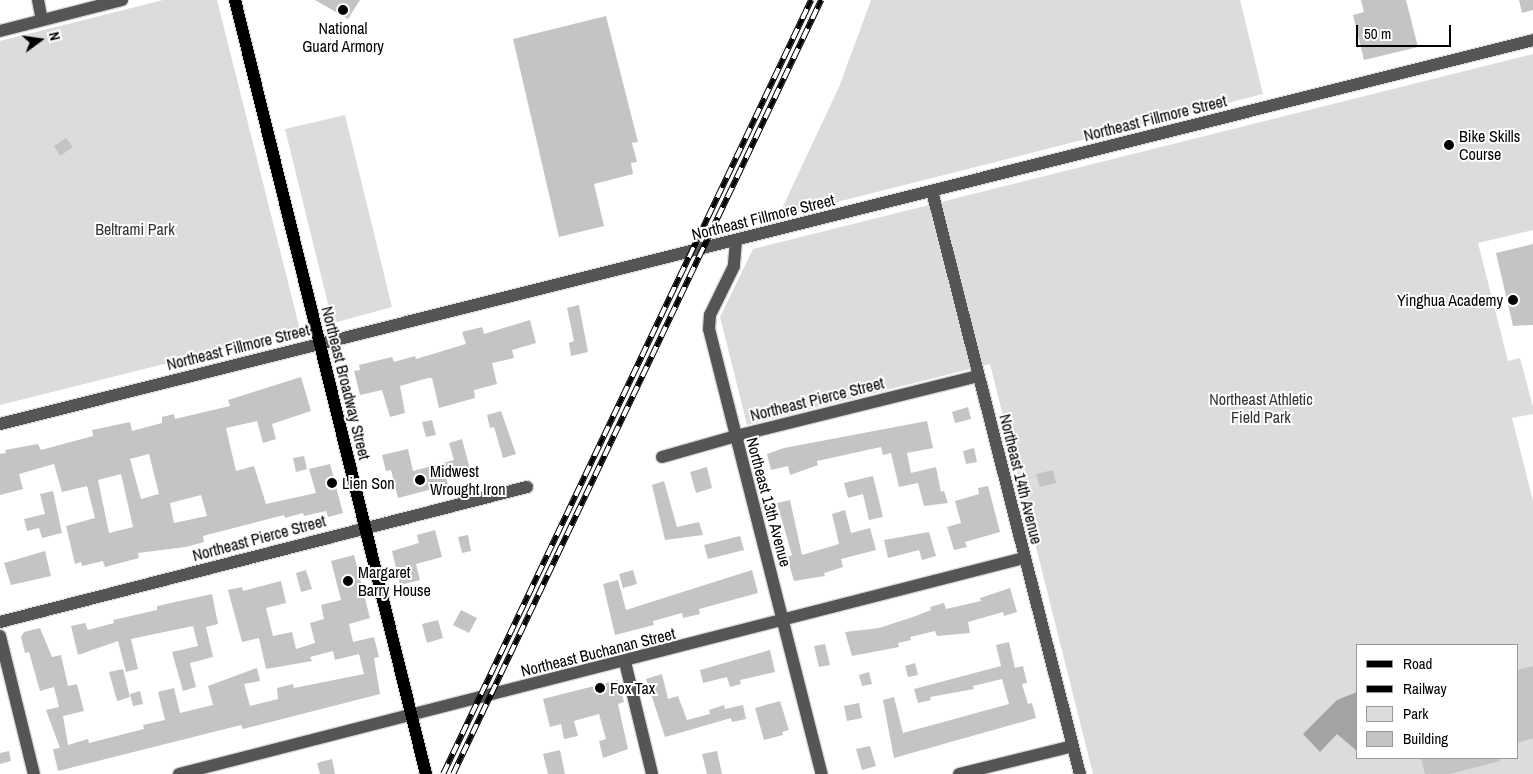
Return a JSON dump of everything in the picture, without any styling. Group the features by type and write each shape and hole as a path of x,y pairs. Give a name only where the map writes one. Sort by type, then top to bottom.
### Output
{"main road":[{"name":"Northeast Broadway Street","path":"235,0 426,774"}],"street":[{"path":"38,0 42,20"},
{"path":"0,31 122,0"},
{"name":"Northeast Fillmore Street","path":"0,424 1533,40"},
{"name":"Northeast 14th Avenue","path":"932,191 1080,774"},
{"name":"Northeast 13th Avenue","path":"736,241 734,266 709,321 736,436 822,774"},
{"name":"Northeast Pierce Street","path":"662,457 736,436 979,376"},
{"name":"Northeast Pierce Street","path":"0,622 527,487"},
{"name":"Northeast Buchanan Street","path":"179,774 784,622 1024,558"},
{"path":"0,636 34,774"},
{"path":"625,662 652,774"},
{"path":"959,774 1073,746"}],"green space":[{"name":"Beltrami Park","path":"163,0 217,0 300,330 0,405 0,41"},
{"path":"871,0 1240,0 1263,94 778,217 839,87"},
{"name":"Northeast Athletic Field Park","path":"1533,54 1533,230 1478,243 1508,361 1520,358 1533,407 1533,414 1512,418 1533,501 1533,774 1093,774 990,364 747,425 720,317 753,249"},
{"path":"345,115 392,307 337,322 332,320 285,129"}],"shaded area":[{"path":"1356,692 1356,750 1337,734 1320,752 1303,734 1337,700"}],"building":[{"name":"National Guard Armory","path":"315,0 360,0 348,19"},
{"path":"1361,0 1406,0 1418,47 1364,60 1353,15 1364,12"},
{"path":"1519,0 1533,0 1533,10 1522,13"},
{"path":"606,16 638,142 632,143 637,162 631,163 633,174 594,184 604,226 559,237 513,39"},
{"path":"66,138 73,147 60,156 54,146"},
{"name":"Yinghua Academy","path":"1533,244 1533,325 1513,326 1496,253"},
{"path":"579,305 588,352 571,356 569,343 574,341 567,308"},
{"path":"530,320 536,343 512,350 514,358 492,363 497,384 474,390 475,398 439,408 432,378 428,378 400,386 405,413 390,417 382,390 360,395 354,371 360,370 359,365 392,357 394,362 415,356 416,359 466,344 462,332 482,327 484,334"},
{"path":"301,377 311,411 272,424 276,439 263,443 257,421 226,428 236,471 254,466 266,504 316,493 309,469 330,464 343,513 328,517 326,511 304,516 303,513 285,518 284,515 203,536 204,542 186,547 138,553 139,558 105,567 103,561 82,566 81,562 75,564 66,526 95,518 87,486 62,492 54,464 19,474 23,489 0,495 0,454 6,453 5,450 38,444 41,450 93,436 92,430 130,422 132,431 162,423 162,417 174,414 175,419 230,406 228,400","holes":["149,454 159,494 141,499 130,459","121,474 133,527 109,533 98,480","201,495 207,516 174,523 170,503"]},
{"path":"968,407 971,419 955,423 952,412"},
{"path":"501,411 516,454 503,458 494,427 490,428 487,415"},
{"path":"432,420 436,435 426,437 422,422"},
{"path":"927,421 933,448 907,453 911,473 936,467 941,492 944,491 948,503 924,506 918,483 899,487 891,453 883,455 881,447 817,461 818,465 790,475 788,466 771,470 767,454 784,448"},
{"path":"462,439 470,469 446,476 448,485 398,498 391,470 386,471 382,455 408,449 413,471 454,460 449,443"},
{"path":"974,448 977,462 966,464 963,451"},
{"path":"304,456 307,469 296,472 293,458"},
{"path":"707,467 712,488 696,493 690,472"},
{"path":"1053,470 1056,483 1040,487 1036,474"},
{"path":"873,476 883,517 869,520 863,494 848,498 844,483"},
{"path":"664,481 677,527 699,522 703,535 665,540 652,485"},
{"path":"988,486 1000,532 965,542 967,547 954,550 947,527 961,523 955,501 979,494 978,488"},
{"path":"53,491 62,533 42,538 39,528 27,531 24,519 45,514 40,494"},
{"path":"790,500 802,555 839,544 832,514 845,510 851,533 870,528 876,550 841,559 843,567 824,573 825,576 794,581 787,557 792,555 777,503"},
{"path":"435,530 442,557 416,564 420,580 400,585 392,551 419,543 417,535"},
{"path":"929,532 936,556 922,560 919,550 888,558 884,540"},
{"path":"468,535 471,551 462,553 458,537"},
{"path":"740,536 744,550 708,559 704,545"},
{"path":"45,551 51,576 11,585 4,563"},
{"path":"354,555 370,618 349,624 353,642 374,637 379,657 374,658 380,694 243,729 241,725 58,771 53,749 60,748 46,710 59,707 54,687 40,691 29,652 25,653 21,637 24,632 40,628 52,657 61,655 68,686 77,684 84,711 63,716 68,745 88,739 89,743 144,729 143,725 165,720 158,692 174,688 180,713 213,705 208,686 257,668 260,681 244,684 250,706 278,699 277,688 293,684 294,688 364,674 359,654 335,660 333,651 310,657 312,661 266,669 259,638 242,642 228,590 242,587 243,591 281,581 286,603 266,608 273,636 292,632 296,649 315,643 310,623 324,619 321,605 341,600 331,561"},
{"path":"306,570 312,589 301,592 296,573"},
{"path":"633,570 637,584 623,588 619,574"},
{"path":"752,570 758,593 699,609 700,614 683,618 682,613 653,621 654,625 615,635 603,584 618,580 626,610"},
{"path":"1010,588 1017,612 1004,616 1003,612 968,622 970,633 937,636 935,631 910,637 911,640 898,643 899,647 852,656 845,632 879,628 913,617 931,610 930,607 944,603 946,609 981,601 980,598"},
{"path":"212,594 218,624 206,627 213,657 190,663 196,687 183,691 172,652 198,646 193,626 131,639 138,669 126,672 118,641 78,655 71,626 85,623 88,630 114,623 113,620 157,610 157,606"},
{"path":"461,610 477,618 469,633 453,625"},
{"path":"438,620 443,638 427,643 422,624"},
{"path":"1009,642 1015,668 1023,666 1027,683 1022,684 1028,704 1032,703 1036,718 894,758 883,700 894,697 903,733 1009,704 1002,679 973,686 974,689 930,697 931,700 918,703 914,689 1001,666 996,645"},
{"path":"825,644 830,665 819,667 814,646"},
{"path":"770,650 775,672 740,680 741,684 730,687 727,677 703,683 700,670"},
{"path":"915,663 918,675 908,677 905,666"},
{"path":"1533,666 1533,738 1518,743 1518,670"},
{"path":"123,669 130,697 117,701 109,672"},
{"path":"869,672 872,684 862,686 859,675"},
{"path":"662,674 668,699 678,696 687,720 710,714 709,710 724,705 725,709 743,705 746,719 732,722 731,718 665,737 646,679"},
{"path":"618,680 624,702 618,704 628,749 603,758 599,741 606,739 599,714 574,721 578,736 564,739 561,724 550,727 543,699"},
{"path":"140,691 143,704 133,706 130,694"},
{"path":"780,701 789,730 782,732 783,735 764,740 755,708"},
{"path":"859,703 862,718 847,721 844,706"},
{"path":"870,746 876,766 862,770 856,749"},
{"path":"560,750 565,774 548,774 543,754"},
{"path":"9,751 11,761 0,764 0,753"},
{"path":"717,751 722,774 707,774 702,754"},
{"path":"332,759 335,774 320,774 317,763"},
{"path":"1421,759 1500,759 1500,761 1450,774 1425,774"}],"railway":[{"path":"443,774 811,0"},
{"path":"453,774 821,0"}],"place":[{"name":"National Guard Armory","path":"343,10"},
{"name":"Bike Skills Course","path":"1449,145"},
{"name":"Yinghua Academy","path":"1513,300"},
{"name":"Midwest Wrought Iron","path":"420,480"},
{"name":"Lien Son","path":"332,483"},
{"name":"Margaret Barry House","path":"348,581"},
{"name":"Fox Tax","path":"600,688"}]}
